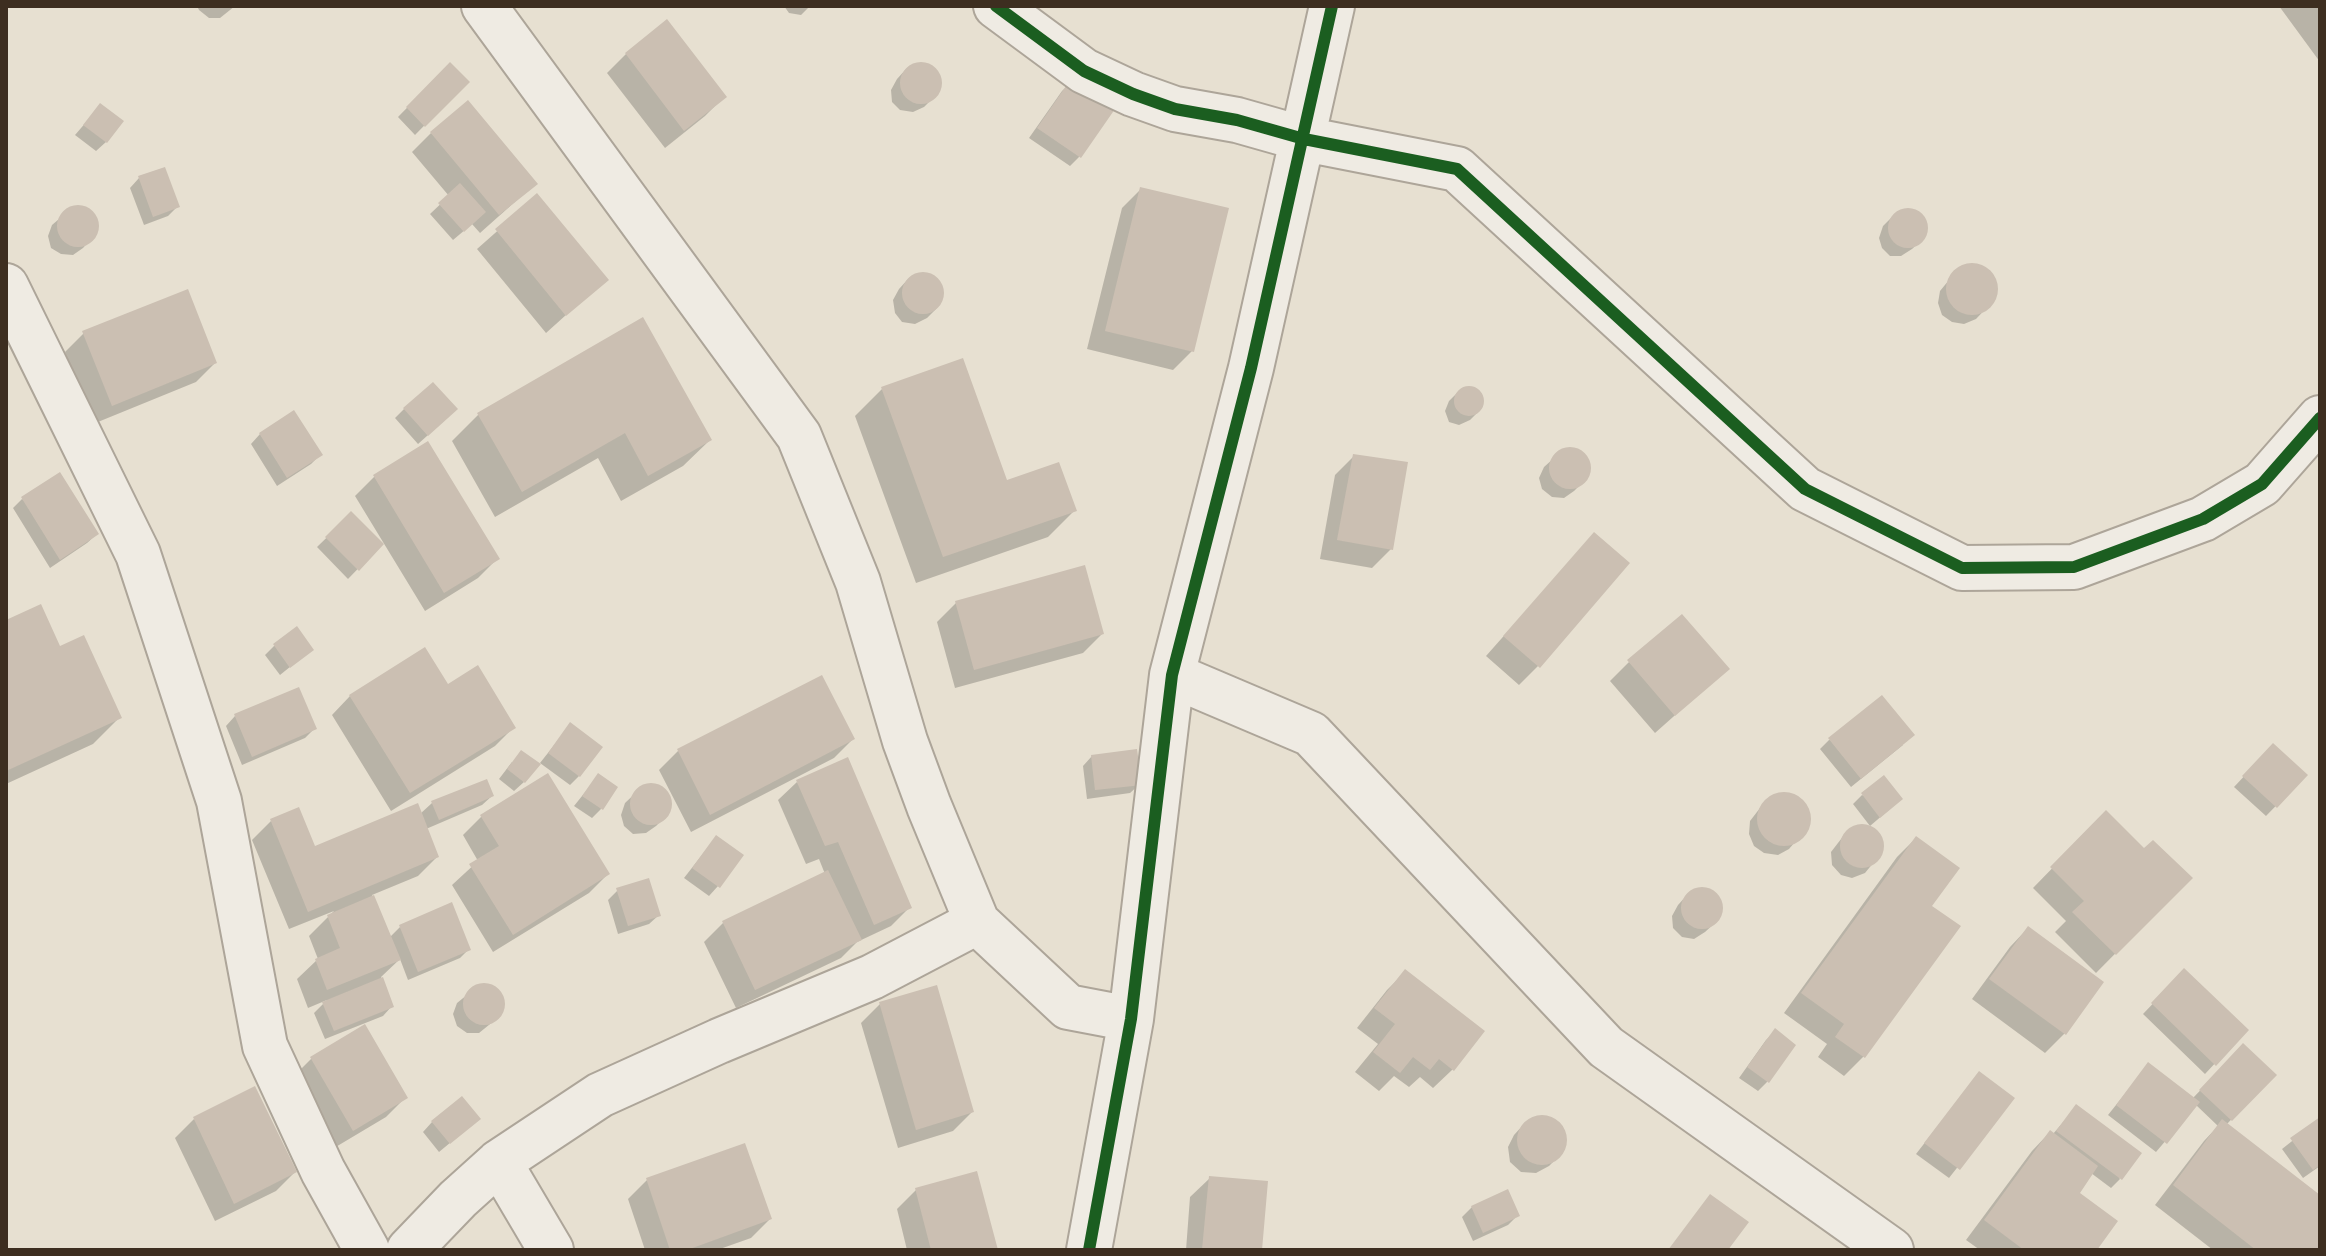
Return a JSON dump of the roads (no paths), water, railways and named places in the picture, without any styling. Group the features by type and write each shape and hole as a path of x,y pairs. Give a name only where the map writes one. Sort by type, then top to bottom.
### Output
{"street":[{"path":"484,6 799,436 858,582 905,741 977,922 1068,1007 1131,1019"},
{"path":"996,6 1084,71 1175,109 1237,120 1304,139 1457,169 1805,489 1962,568 2074,567 2203,519 2262,484 2320,418"},
{"path":"1089,1250 1131,1019 1172,675 1251,368 1332,6"},
{"path":"6,286 138,554 219,801 265,1046 323,1171 367,1250"},
{"path":"1172,675 1311,734 1606,1047 1891,1250"},
{"path":"409,1250 499,1162 600,1095 872,977 977,922"},
{"path":"499,1162 551,1250"}]}
